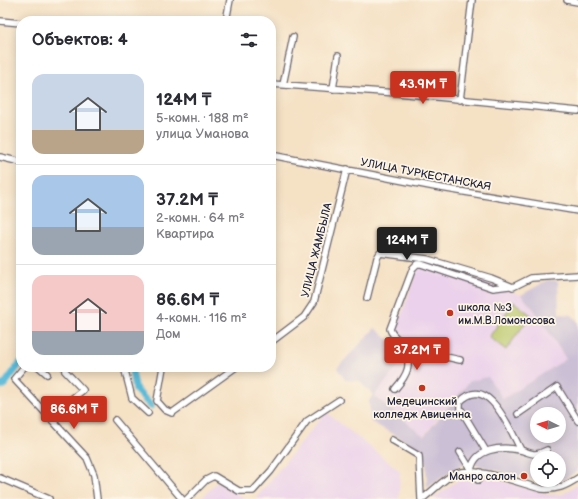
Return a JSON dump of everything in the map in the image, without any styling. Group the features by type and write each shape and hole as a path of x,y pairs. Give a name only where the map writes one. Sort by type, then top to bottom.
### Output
{"street":[{"path":"227,16 230,0"},
{"path":"460,100 472,0"},
{"path":"567,0 578,2"},
{"path":"0,21 16,23"},
{"path":"283,86 293,38"},
{"path":"333,89 338,56"},
{"path":"276,85 578,111"},
{"name":"УЛИЦА ТУРКЕСТАНСКАЯ","path":"276,156 578,211"},
{"path":"0,157 16,161"},
{"name":"УЛИЦА ЖАМБЫЛА","path":"276,338 304,317 314,302 347,169"},
{"path":"367,298 377,258 380,253 428,259 513,288 531,278 578,275"},
{"path":"460,360 405,345 393,336 390,329 413,268 417,264 494,288 509,286"},
{"path":"394,389 406,377 408,368 405,345"},
{"path":"19,372 14,378 50,416 91,464 96,488 96,499"},
{"path":"50,416 83,390 66,372"},
{"path":"125,372 132,398 148,413"},
{"path":"162,372 157,402 165,410 172,413 229,372"},
{"path":"518,414 557,387 578,420"},
{"path":"486,451 460,408 460,402 468,394 480,393 493,402 521,450"},
{"path":"187,499 206,480 214,476 239,491 253,491 267,476 307,421 339,400"},
{"path":"115,420 182,499"},
{"path":"392,440 418,456 422,499"},
{"path":"471,470 472,463 486,451 510,449 521,450 534,454 547,450"},
{"path":"460,452 471,470"},
{"path":"422,499 455,473 471,470 547,490 560,488 578,478"},
{"path":"478,480 480,472"},
{"path":"0,478 49,499"}],"shaded area":[{"path":"420,262 425,262 521,295 535,311 566,359 502,400 470,381 423,436 374,395 407,355 389,341 394,336"},
{"path":"548,280 558,281 559,314 572,315 578,322 578,471 566,478 566,451 530,451 530,479 470,463 457,467 427,488 426,460 419,448 371,422 369,401 373,395 360,381 345,380 337,368 375,328 407,355 374,396 424,436 470,381 488,377 503,399 566,359 535,311 521,295"},
{"path":"326,412 400,471 399,499 255,499"},
{"path":"464,476 492,478 549,495 563,494 578,484 578,499 432,499"},
{"path":"217,482 246,499 201,499"}],"green space":[{"path":"514,302 531,315 506,350 489,337"}],"waterway":[{"path":"0,386 4,385 16,369"},
{"path":"132,372 136,390 151,406"}],"place":[{"name":"школа №3 им.М.В.Ломоносова","path":"450,313"},
{"name":"Медецинский колледж Авиценна","path":"422,388"},
{"name":"Манро салон","path":"524,476"}]}
